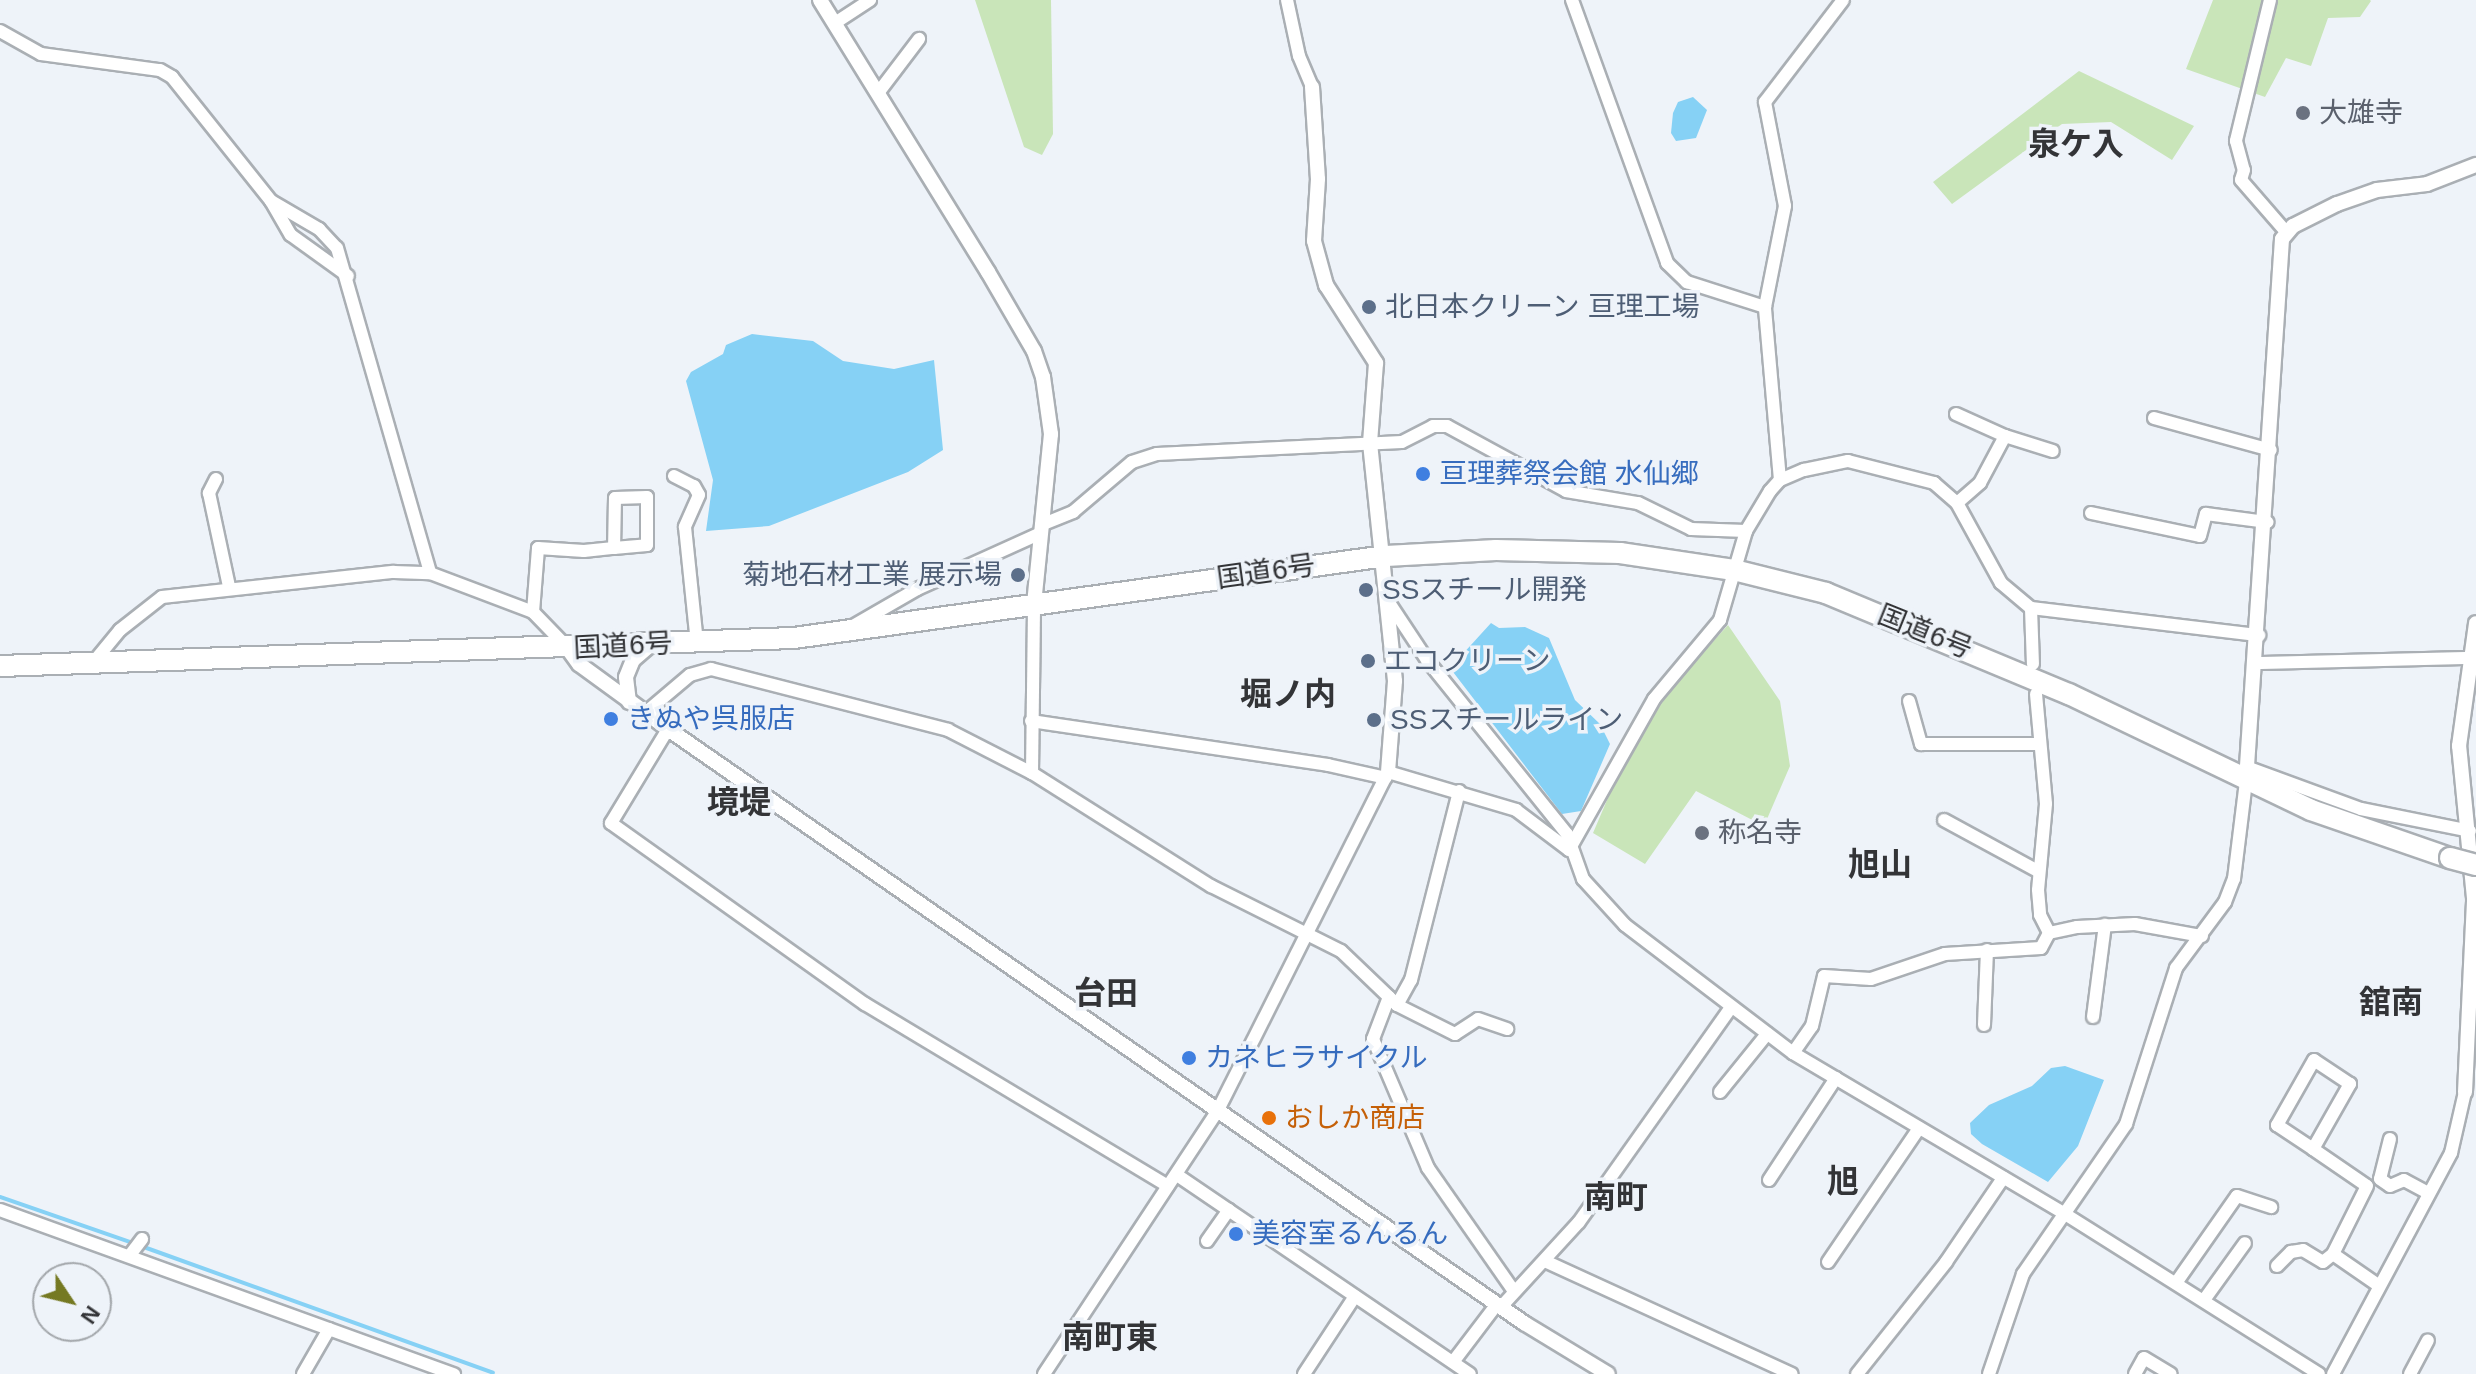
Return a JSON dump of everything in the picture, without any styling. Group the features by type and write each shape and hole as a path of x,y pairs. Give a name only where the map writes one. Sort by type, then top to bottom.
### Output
{"highway":[{"name":"国道6号","path":"0,666 697,643 844,631 1386,556 1496,550 1620,553 1734,570 1826,593 1954,643 2246,774 2311,810 2476,865"}],"street":[{"path":"820,0 1034,351 1043,377 1051,434 1034,603 1032,773"},
{"path":"835,23 870,0"},
{"path":"1044,1374 1218,1110 1387,775 1396,721 1386,556 1370,443 1376,363 1326,285 1314,241 1318,179 1312,87 1299,56 1287,0"},
{"path":"1572,0 1667,263 1687,282 1765,307"},
{"path":"1569,850 1654,699 1720,620 1746,531 1780,480 1765,307 1785,206 1765,102 1843,0"},
{"path":"2270,0 2236,141 2244,170 2241,180 2287,233"},
{"path":"0,31 41,54 118,63 172,77 271,201 291,235 348,276"},
{"path":"878,93 919,39"},
{"path":"1989,1374 2023,1274 2126,1124 2176,968 2202,936 2234,879 2257,663 2280,257 2287,233 2337,204 2377,190 2427,184 2476,165"},
{"path":"271,201 319,229 337,248 348,276 430,573"},
{"path":"1956,414 2005,436 2053,451"},
{"path":"2154,418 2271,450"},
{"path":"844,631 917,589 1073,512 1132,462 1157,454 1402,442 1433,426 1447,426 1566,491 1638,503 1691,529 1746,531"},
{"path":"1957,503 1980,483 2005,436"},
{"path":"1780,480 1848,461 1934,483 1957,503 2001,583 2031,608 2259,635"},
{"path":"674,476 694,486 699,495 685,527 697,643"},
{"path":"216,479 209,493 229,586"},
{"path":"533,612 538,548 614,548 647,545 647,497 615,498 614,548"},
{"path":"2091,513 2200,536 2206,514 2267,522"},
{"path":"92,664 120,630 162,597 229,586 430,573 533,612 579,664 629,702 1499,1305 1608,1374"},
{"path":"1388,601 1427,660 1567,834 1569,850"},
{"path":"2031,608 2033,664"},
{"path":"2333,1374 2457,1136 2465,1092 2474,898 2472,836 2459,746 2476,623"},
{"path":"629,702 626,677 633,660 650,645"},
{"path":"2257,663 2469,658"},
{"path":"645,713 690,675 711,669 948,730 1032,773 1211,886 1341,951 1393,1001 1455,1034 1478,1019 1507,1029"},
{"path":"2036,694 2046,804 2038,871 2040,915 2049,933"},
{"path":"1909,701 1921,744 2039,744"},
{"path":"1031,721 1387,775 1459,791 1516,810 1569,850 1600,902 1793,1053 2065,1214 2319,1374"},
{"path":"668,729 611,823 865,1004 1168,1186"},
{"path":"2246,774 2361,809 2472,836"},
{"path":"1459,791 1421,949 1373,1039 1428,1168 1513,1290"},
{"path":"1944,820 2038,871"},
{"path":"2049,933 2105,925 2202,936"},
{"path":"2093,1017 2105,925"},
{"path":"1793,1053 1812,1026 1824,976 1871,979 1945,954 2041,948 2049,933"},
{"path":"1984,1025 1987,950"},
{"path":"1453,1362 1513,1290 1547,1262 1731,1007"},
{"path":"1720,1092 1767,1034"},
{"path":"2277,1266 2291,1252 2303,1250 2323,1262 2333,1254 2367,1186 2277,1125 2314,1060 2350,1084 2313,1149"},
{"path":"1769,1180 1836,1078"},
{"path":"1828,1262 1919,1128"},
{"path":"2390,1139 2380,1179 2390,1186 2404,1180 2428,1193"},
{"path":"1177,1175 1470,1374"},
{"path":"1857,1374 1946,1262 2003,1178"},
{"path":"2176,1283 2237,1196 2271,1207"},
{"path":"0,1210 454,1374"},
{"path":"1207,1241 1229,1210"},
{"path":"130,1255 142,1239"},
{"path":"2204,1300 2245,1243"},
{"path":"2333,1254 2378,1285"},
{"path":"1547,1262 1792,1374"},
{"path":"1304,1374 1355,1296"},
{"path":"303,1374 329,1329"},
{"path":"2410,1374 2428,1340"},
{"path":"2135,1374 2144,1358 2171,1374"}],"green space":[{"path":"975,0 1051,0 1053,134 1042,155 1024,147"},
{"path":"2213,0 2371,1 2360,17 2328,18 2311,66 2286,58 2265,97 2186,69"},
{"path":"2079,71 2194,126 2172,160 2111,122 2062,124 1952,204 1933,182"},
{"path":"1728,625 1780,701 1790,766 1764,826 1696,791 1645,864 1593,833 1619,772 1670,689"}],"water":[{"path":"1693,97 1707,110 1696,138 1676,141 1671,133 1673,113 1678,102"},
{"path":"752,334 813,341 843,361 894,369 934,360 943,450 908,472 769,526 706,531 713,480 686,381 691,372 723,354 726,345"},
{"path":"1491,623 1499,628 1525,627 1549,638 1575,700 1600,724 1610,744 1581,811 1562,814 1450,668"},
{"path":"2065,1066 2104,1080 2078,1146 2048,1182 1982,1144 1971,1134 1970,1123 1989,1105 2032,1086 2051,1068"}],"waterway":[{"path":"0,1197 133,1243"},
{"path":"141,1246 493,1373"}],"place":[{"name":"大雄寺","path":"2303,113"},
{"name":"北日本クリーン 亘理工場","path":"1369,307"},
{"name":"亘理葬祭会館 水仙郷","path":"1423,474"},
{"name":"菊地石材工業 展示場","path":"1018,575"},
{"name":"SSスチール開発","path":"1366,590"},
{"name":"エコクリーン","path":"1368,661"},
{"name":"きぬや呉服店","path":"611,719"},
{"name":"SSスチールライン","path":"1374,720"},
{"name":"称名寺","path":"1702,833"},
{"name":"カネヒラサイクル","path":"1189,1058"},
{"name":"おしか商店","path":"1269,1118"},
{"name":"美容室るんるん","path":"1236,1234"}],"district":[{"name":"泉ケ入","path":"2076,144"},
{"name":"堀ノ内","path":"1288,694"},
{"name":"境堤","path":"739,802"},
{"name":"旭山","path":"1880,864"},
{"name":"台田","path":"1106,993"},
{"name":"舘南","path":"2391,1002"},
{"name":"旭","path":"1843,1181"},
{"name":"南町","path":"1616,1197"},
{"name":"南町東","path":"1110,1337"}]}
